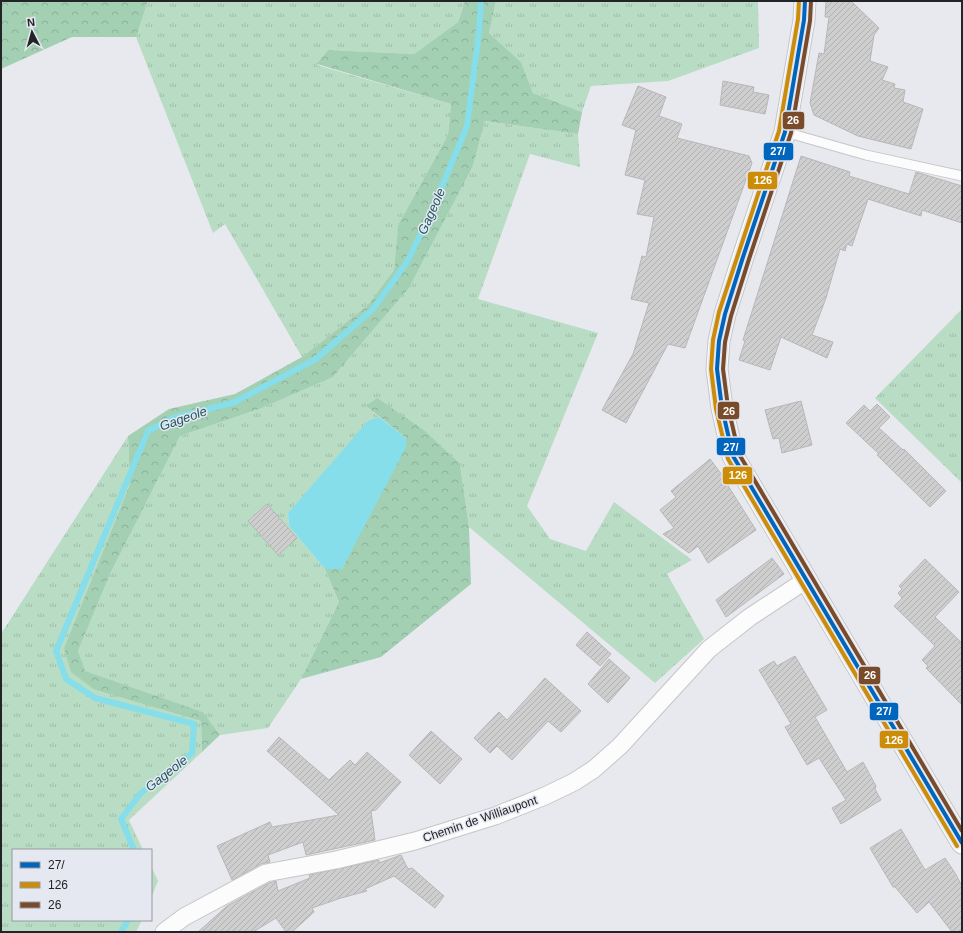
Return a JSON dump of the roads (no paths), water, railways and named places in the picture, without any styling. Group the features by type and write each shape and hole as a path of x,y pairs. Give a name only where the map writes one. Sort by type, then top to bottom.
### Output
{"street":[{"path":"805,1 804,20 785,132 725,314 719,341 717,369 722,408 733,456 962,843"},
{"name":"Chemin de Williaupont","path":"164,932 184,917 266,872 336,860 415,841 495,816 545,796 574,782 594,769 620,746 709,649 750,617 806,580"}],"lane":[{"path":"785,132 866,155 962,176"}],"water":[{"path":"379,417 406,438 406,447 342,569 325,569 289,526 288,513 368,421"}],"waterway":[{"name":"Gageole","path":"134,849 121,819 140,794 192,753 194,724 95,698 66,679 56,651 148,431 173,418 235,402 316,359 373,309 407,262 431,213 467,126 479,32 481,1"},
{"name":"Gageole","path":"121,932 127,921"}]}
